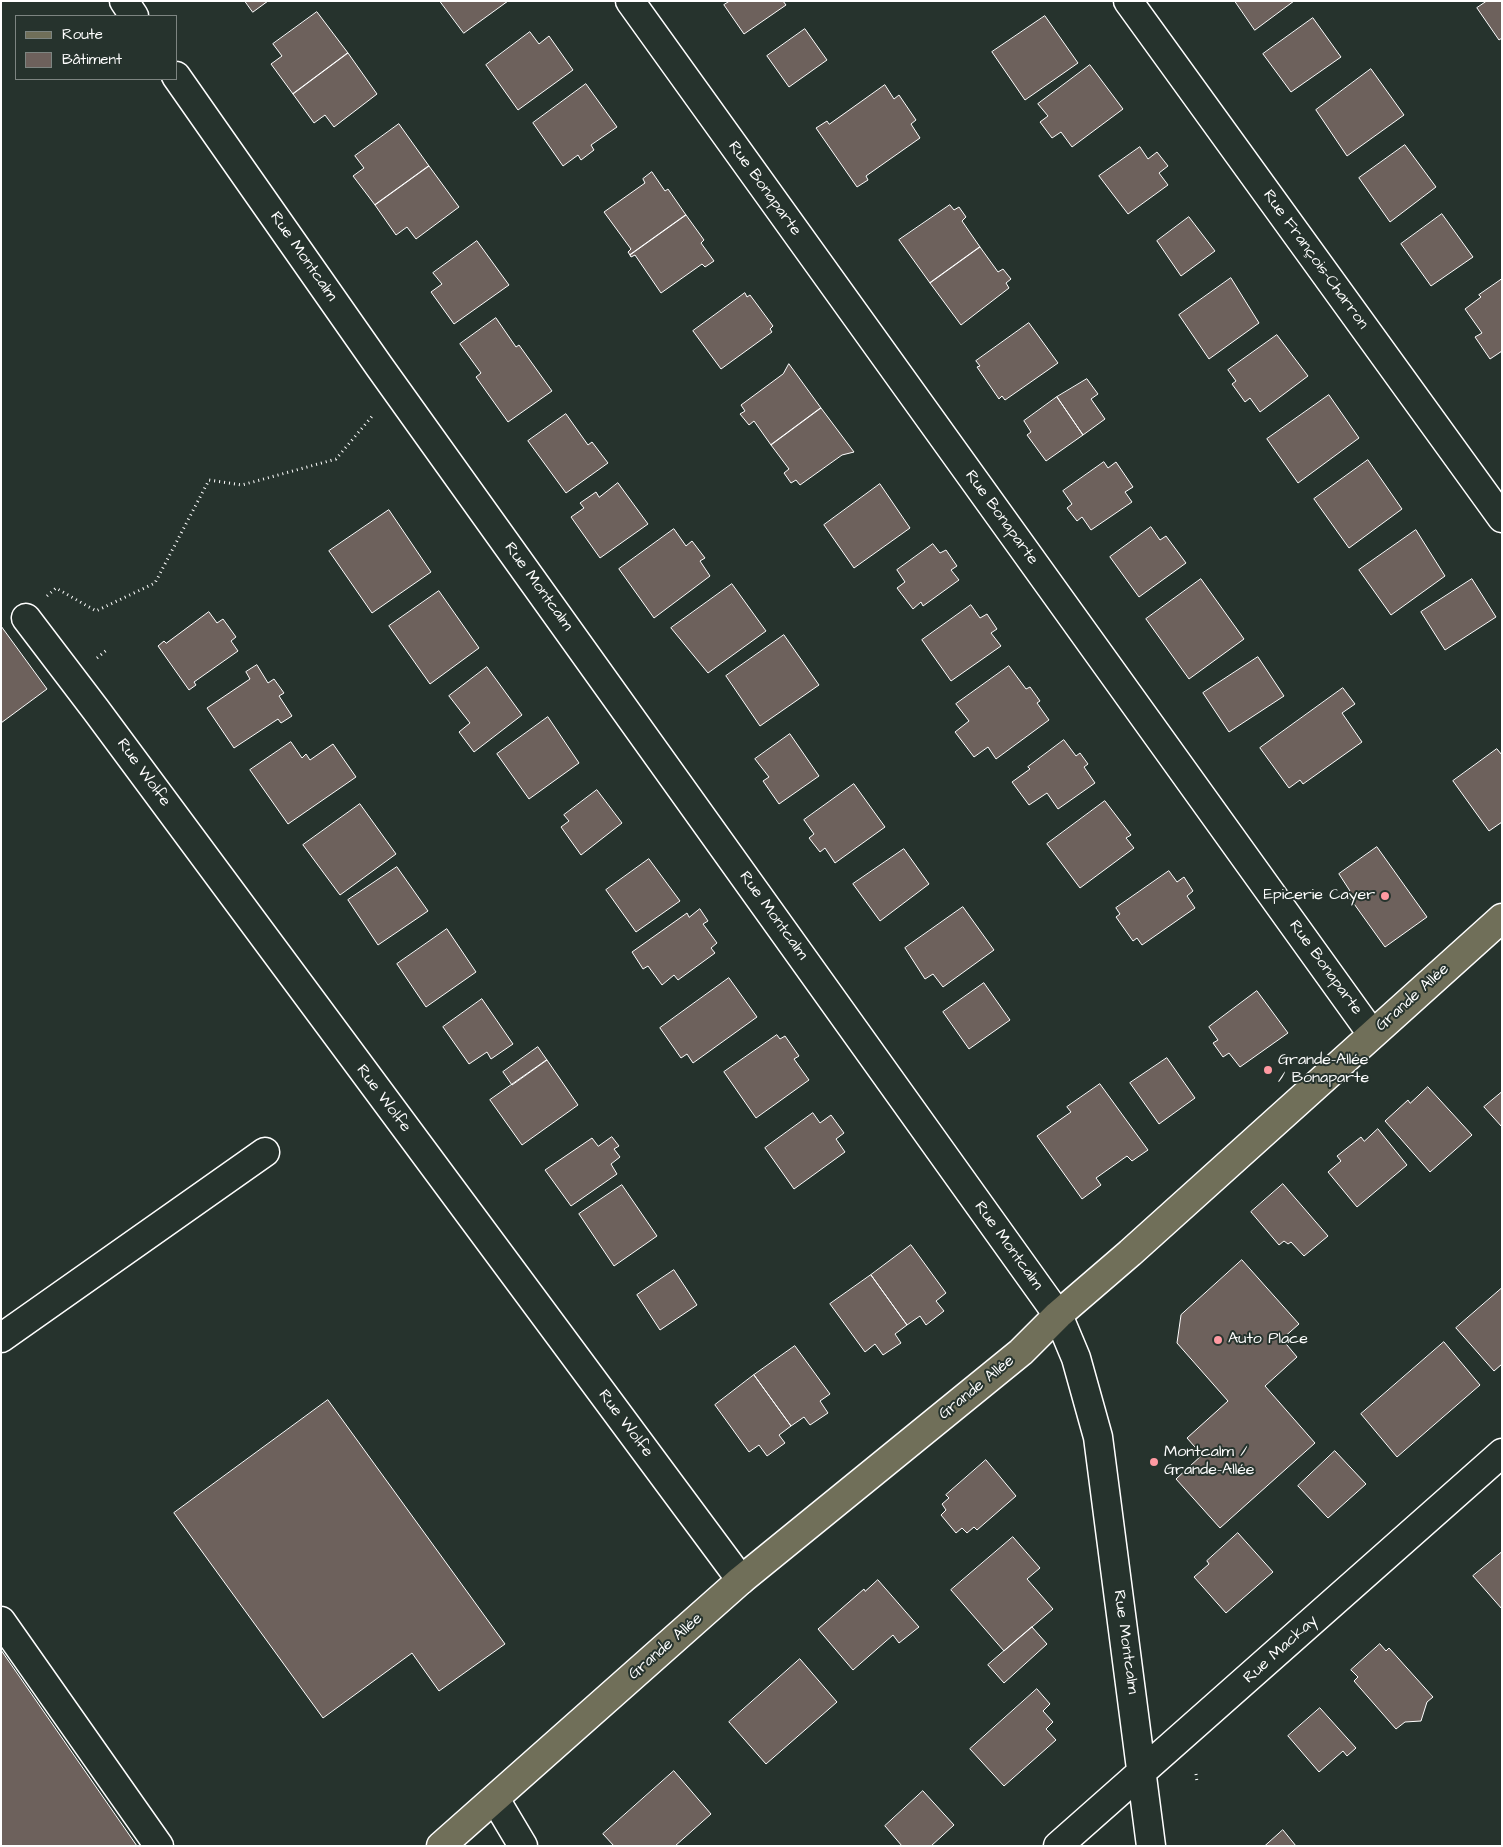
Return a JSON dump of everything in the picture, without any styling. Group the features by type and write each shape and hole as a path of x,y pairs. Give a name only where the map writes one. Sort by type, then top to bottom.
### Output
{"main road":[{"name":"Grande Allée","path":"442,1846 741,1580 1021,1352 1058,1315 1130,1254 1502,918"}],"street":[{"path":"124,1 133,15"},
{"name":"Rue Bonaparte","path":"630,1 1372,1034"},
{"name":"Rue François-Charron","path":"1128,1 1502,518"},
{"name":"Rue Montcalm","path":"178,79 379,366 1058,1315 1076,1358 1098,1437 1143,1772 1151,1846"},
{"name":"Rue Wolfe","path":"26,618 741,1580"},
{"path":"1,1338 265,1152"},
{"name":"Rue Mackay","path":"1058,1846 1502,1453"},
{"path":"1,1621 159,1846"},
{"path":"494,1799 523,1846"}],"path":[{"path":"26,618 56,588 96,611 155,583 209,480 242,485 336,459 374,414"},
{"path":"1196,1774 1197,1782"}],"building":[{"path":"245,1 268,1 253,12"},
{"path":"440,1 508,1 464,33"},
{"path":"730,1 783,1 786,5 744,34 724,5"},
{"path":"1235,1 1294,1 1255,30"},
{"path":"1487,1 1502,1 1502,38 1499,40 1477,8"},
{"path":"317,12 348,53 293,94 271,64 282,56 273,44"},
{"path":"1045,16 1078,63 1025,100 992,52"},
{"path":"1313,18 1341,57 1291,92 1263,54"},
{"path":"805,29 827,60 789,87 767,56"},
{"path":"530,32 539,44 549,36 573,70 518,110 486,65"},
{"path":"348,53 377,94 334,127 325,115 314,123 293,94"},
{"path":"1090,65 1123,109 1072,147 1061,132 1052,138 1040,122 1048,116 1038,104"},
{"path":"1371,69 1404,115 1347,156 1316,110"},
{"path":"586,84 617,127 591,145 594,150 581,160 578,155 563,166 533,123"},
{"path":"885,85 894,99 899,95 916,120 911,124 920,138 866,176 868,180 857,187 816,128 827,121 829,124"},
{"path":"399,124 429,166 375,205 353,176 364,168 355,156"},
{"path":"1405,145 1436,187 1390,222 1359,178"},
{"path":"1140,147 1148,159 1157,152 1168,166 1159,173 1168,185 1128,214 1099,176"},
{"path":"429,166 459,207 416,239 407,227 396,235 375,205"},
{"path":"652,172 665,191 668,189 686,215 630,255 628,252 631,249 604,212 645,183 643,179"},
{"path":"950,205 954,210 959,207 966,217 962,221 980,247 930,283 899,240"},
{"path":"1442,214 1473,257 1431,286 1401,244"},
{"path":"686,215 704,240 701,243 714,261 705,267 702,264 661,293 635,255 631,257 630,255"},
{"path":"1189,217 1215,251 1181,276 1157,241"},
{"path":"477,241 509,285 454,324 431,292 442,284 433,273"},
{"path":"980,247 998,272 1003,269 1011,279 1006,283 1009,288 961,325 930,283"},
{"path":"1231,278 1259,323 1209,359 1179,315"},
{"path":"1502,279 1502,351 1490,359 1475,337 1482,333 1465,309 1481,297 1479,295"},
{"path":"745,293 747,297 750,295 773,326 770,329 772,332 721,369 693,331"},
{"path":"496,318 516,347 519,345 552,391 508,422 476,377 481,373 460,344"},
{"path":"1029,323 1058,363 1005,400 1002,396 999,399 977,367 980,366 976,361"},
{"path":"1277,335 1308,376 1260,412 1250,398 1245,402 1232,384 1236,381 1228,370"},
{"path":"789,364 821,408 771,445 754,421 749,425 740,414 745,411 741,405 783,374"},
{"path":"1087,379 1098,394 1091,399 1105,419 1083,435 1057,397"},
{"path":"1329,395 1359,438 1298,483 1267,439"},
{"path":"1057,397 1083,435 1046,461 1027,435 1031,432 1024,421"},
{"path":"821,408 854,452 842,455 800,485 796,480 791,483 784,473 789,469 771,445"},
{"path":"566,414 588,445 592,442 608,463 566,493 528,441"},
{"path":"1368,460 1402,509 1349,548 1314,499"},
{"path":"1104,462 1108,468 1116,462 1133,487 1125,492 1132,502 1091,530 1082,517 1077,521 1067,508 1072,504 1063,491"},
{"path":"618,483 648,524 600,558 571,517 584,508 580,503 596,492 599,497"},
{"path":"880,484 910,528 854,568 824,525"},
{"path":"389,510 431,572 372,613 329,551"},
{"path":"1151,527 1160,540 1166,536 1186,563 1139,597 1110,557"},
{"path":"674,529 686,546 692,541 705,558 700,561 710,576 654,618 619,569"},
{"path":"1416,530 1445,576 1391,615 1359,570"},
{"path":"933,544 940,553 946,550 957,566 951,570 959,580 923,606 921,602 913,609 897,588 905,582 897,570"},
{"path":"1201,579 1244,639 1189,679 1146,619"},
{"path":"1472,579 1496,617 1445,650 1421,612"},
{"path":"732,584 766,631 708,673 671,628"},
{"path":"439,591 479,648 430,684 389,626"},
{"path":"971,605 980,618 987,614 997,629 991,633 1001,646 951,681 922,640"},
{"path":"209,612 217,623 223,619 236,637 231,641 238,651 194,682 196,685 189,690 158,646 164,641 166,643"},
{"path":"1,626 47,689 1,723"},
{"path":"784,635 819,685 760,726 726,676"},
{"path":"1258,657 1284,696 1229,732 1203,693"},
{"path":"257,665 268,683 274,679 284,693 279,696 292,716 281,723 278,719 234,748 207,708 250,679 246,672"},
{"path":"1009,666 1026,689 1030,687 1040,701 1037,703 1049,720 996,759 988,747 974,757 955,732 969,721 956,704"},
{"path":"487,667 522,715 474,752 459,732 470,723 449,696"},
{"path":"1343,688 1355,704 1342,713 1362,742 1303,784 1300,780 1289,788 1260,748"},
{"path":"548,717 579,763 529,799 497,754"},
{"path":"790,734 819,776 779,804 763,781 769,777 755,759"},
{"path":"1064,740 1076,756 1080,753 1088,764 1084,767 1095,783 1058,809 1047,793 1029,805 1012,782 1030,769 1028,767"},
{"path":"291,742 302,758 306,754 310,760 333,744 356,777 288,824 250,770"},
{"path":"1497,749 1502,755 1502,822 1489,831 1453,781"},
{"path":"854,784 885,827 835,863 825,848 820,852 809,838 814,834 804,820"},
{"path":"597,790 622,823 581,855 561,827 569,821 564,815"},
{"path":"1105,801 1131,835 1126,838 1134,848 1080,888 1047,844"},
{"path":"360,804 396,854 340,895 303,845"},
{"path":"1377,847 1427,917 1385,947 1347,894 1350,891 1339,874"},
{"path":"904,849 929,884 880,921 853,884"},
{"path":"649,859 680,901 636,932 606,890"},
{"path":"397,867 428,911 378,945 348,900"},
{"path":"1169,871 1177,882 1184,877 1193,891 1187,896 1195,908 1142,945 1137,938 1133,941 1116,917 1120,914 1116,908"},
{"path":"963,907 994,950 943,987 933,974 925,979 905,948"},
{"path":"700,909 708,921 703,924 717,943 711,948 715,953 678,980 674,975 662,985 648,966 643,969 632,952 687,913 689,917"},
{"path":"447,929 476,972 426,1007 397,964"},
{"path":"729,978 757,1017 693,1063 687,1054 681,1058 660,1028"},
{"path":"984,983 1010,1020 969,1049 943,1012"},
{"path":"1257,991 1288,1033 1240,1067 1229,1053 1223,1057 1213,1043 1218,1040 1209,1027"},
{"path":"482,999 513,1044 491,1059 487,1052 469,1064 443,1027"},
{"path":"777,1035 780,1039 785,1036 799,1056 794,1059 809,1080 756,1118 724,1072"},
{"path":"538,1047 547,1060 512,1085 503,1072"},
{"path":"1167,1058 1195,1098 1159,1124 1130,1083"},
{"path":"547,1060 578,1105 522,1145 490,1100"},
{"path":"1100,1084 1148,1150 1132,1161 1127,1156 1096,1178 1101,1185 1082,1199 1037,1136 1071,1112 1067,1107"},
{"path":"1428,1087 1472,1135 1430,1172 1385,1121 1408,1100 1410,1103"},
{"path":"1502,1092 1502,1127 1484,1107"},
{"path":"813,1113 820,1123 831,1115 844,1133 836,1139 845,1152 794,1189 765,1148"},
{"path":"1378,1129 1407,1165 1357,1207 1328,1172 1341,1161 1337,1156 1361,1137 1364,1141"},
{"path":"612,1137 619,1146 614,1149 620,1157 611,1164 617,1174 571,1206 545,1170 592,1138 598,1146"},
{"path":"1283,1184 1328,1236 1304,1256 1291,1242 1288,1244 1284,1241 1279,1245 1251,1212"},
{"path":"622,1185 657,1236 614,1266 579,1214"},
{"path":"911,1245 946,1293 936,1301 944,1311 926,1325 920,1316 907,1325 871,1275"},
{"path":"1242,1260 1299,1324 1282,1339 1297,1357 1265,1386 1315,1443 1220,1528 1176,1479 1202,1455 1187,1438 1228,1401 1177,1343 1181,1315"},
{"path":"674,1270 697,1305 660,1330 637,1295"},
{"path":"871,1275 907,1325 895,1334 901,1343 883,1355 875,1344 865,1352 830,1304"},
{"path":"1502,1288 1502,1364 1494,1371 1456,1328"},
{"path":"1444,1342 1480,1385 1397,1457 1361,1414"},
{"path":"795,1346 830,1394 820,1401 828,1413 810,1425 804,1417 791,1426 754,1375"},
{"path":"754,1375 791,1426 779,1435 785,1443 767,1456 759,1445 749,1452 715,1405"},
{"path":"328,1400 505,1644 439,1691 412,1653 323,1718 174,1513"},
{"path":"1335,1451 1366,1484 1328,1518 1298,1486"},
{"path":"986,1460 1016,1496 977,1530 974,1527 967,1533 962,1528 956,1533 941,1515 946,1510 942,1504 949,1498 946,1495"},
{"path":"1238,1533 1273,1572 1226,1613 1194,1577 1209,1564 1207,1561"},
{"path":"1013,1537 1040,1568 1027,1579 1053,1609 1004,1651 951,1590"},
{"path":"1502,1552 1502,1609 1473,1576"},
{"path":"878,1580 919,1627 899,1643 893,1635 853,1670 818,1629 864,1589 865,1591"},
{"path":"1032,1627 1047,1644 1004,1683 988,1665"},
{"path":"1380,1644 1386,1651 1389,1648 1433,1697 1427,1702 1421,1721 1405,1722 1396,1729 1354,1681 1358,1677 1351,1670"},
{"path":"1,1650 137,1846 1,1846"},
{"path":"800,1659 837,1702 766,1764 729,1722"},
{"path":"1037,1689 1050,1704 1043,1711 1053,1722 1046,1729 1056,1740 1004,1786 970,1749"},
{"path":"1320,1708 1356,1748 1347,1756 1343,1751 1319,1772 1288,1736"},
{"path":"674,1771 711,1814 675,1846 614,1846 603,1834"},
{"path":"923,1791 954,1825 931,1846 902,1846 885,1826"},
{"path":"1283,1830 1296,1846 1265,1846"}],"place":[{"name":"Epicerie Cayer","path":"1385,896"},
{"name":"Grande-Allée / Bonaparte","path":"1268,1070"},
{"name":"Auto Place","path":"1218,1340"},
{"name":"Montcalm / Grande-Allée","path":"1154,1462"}]}
